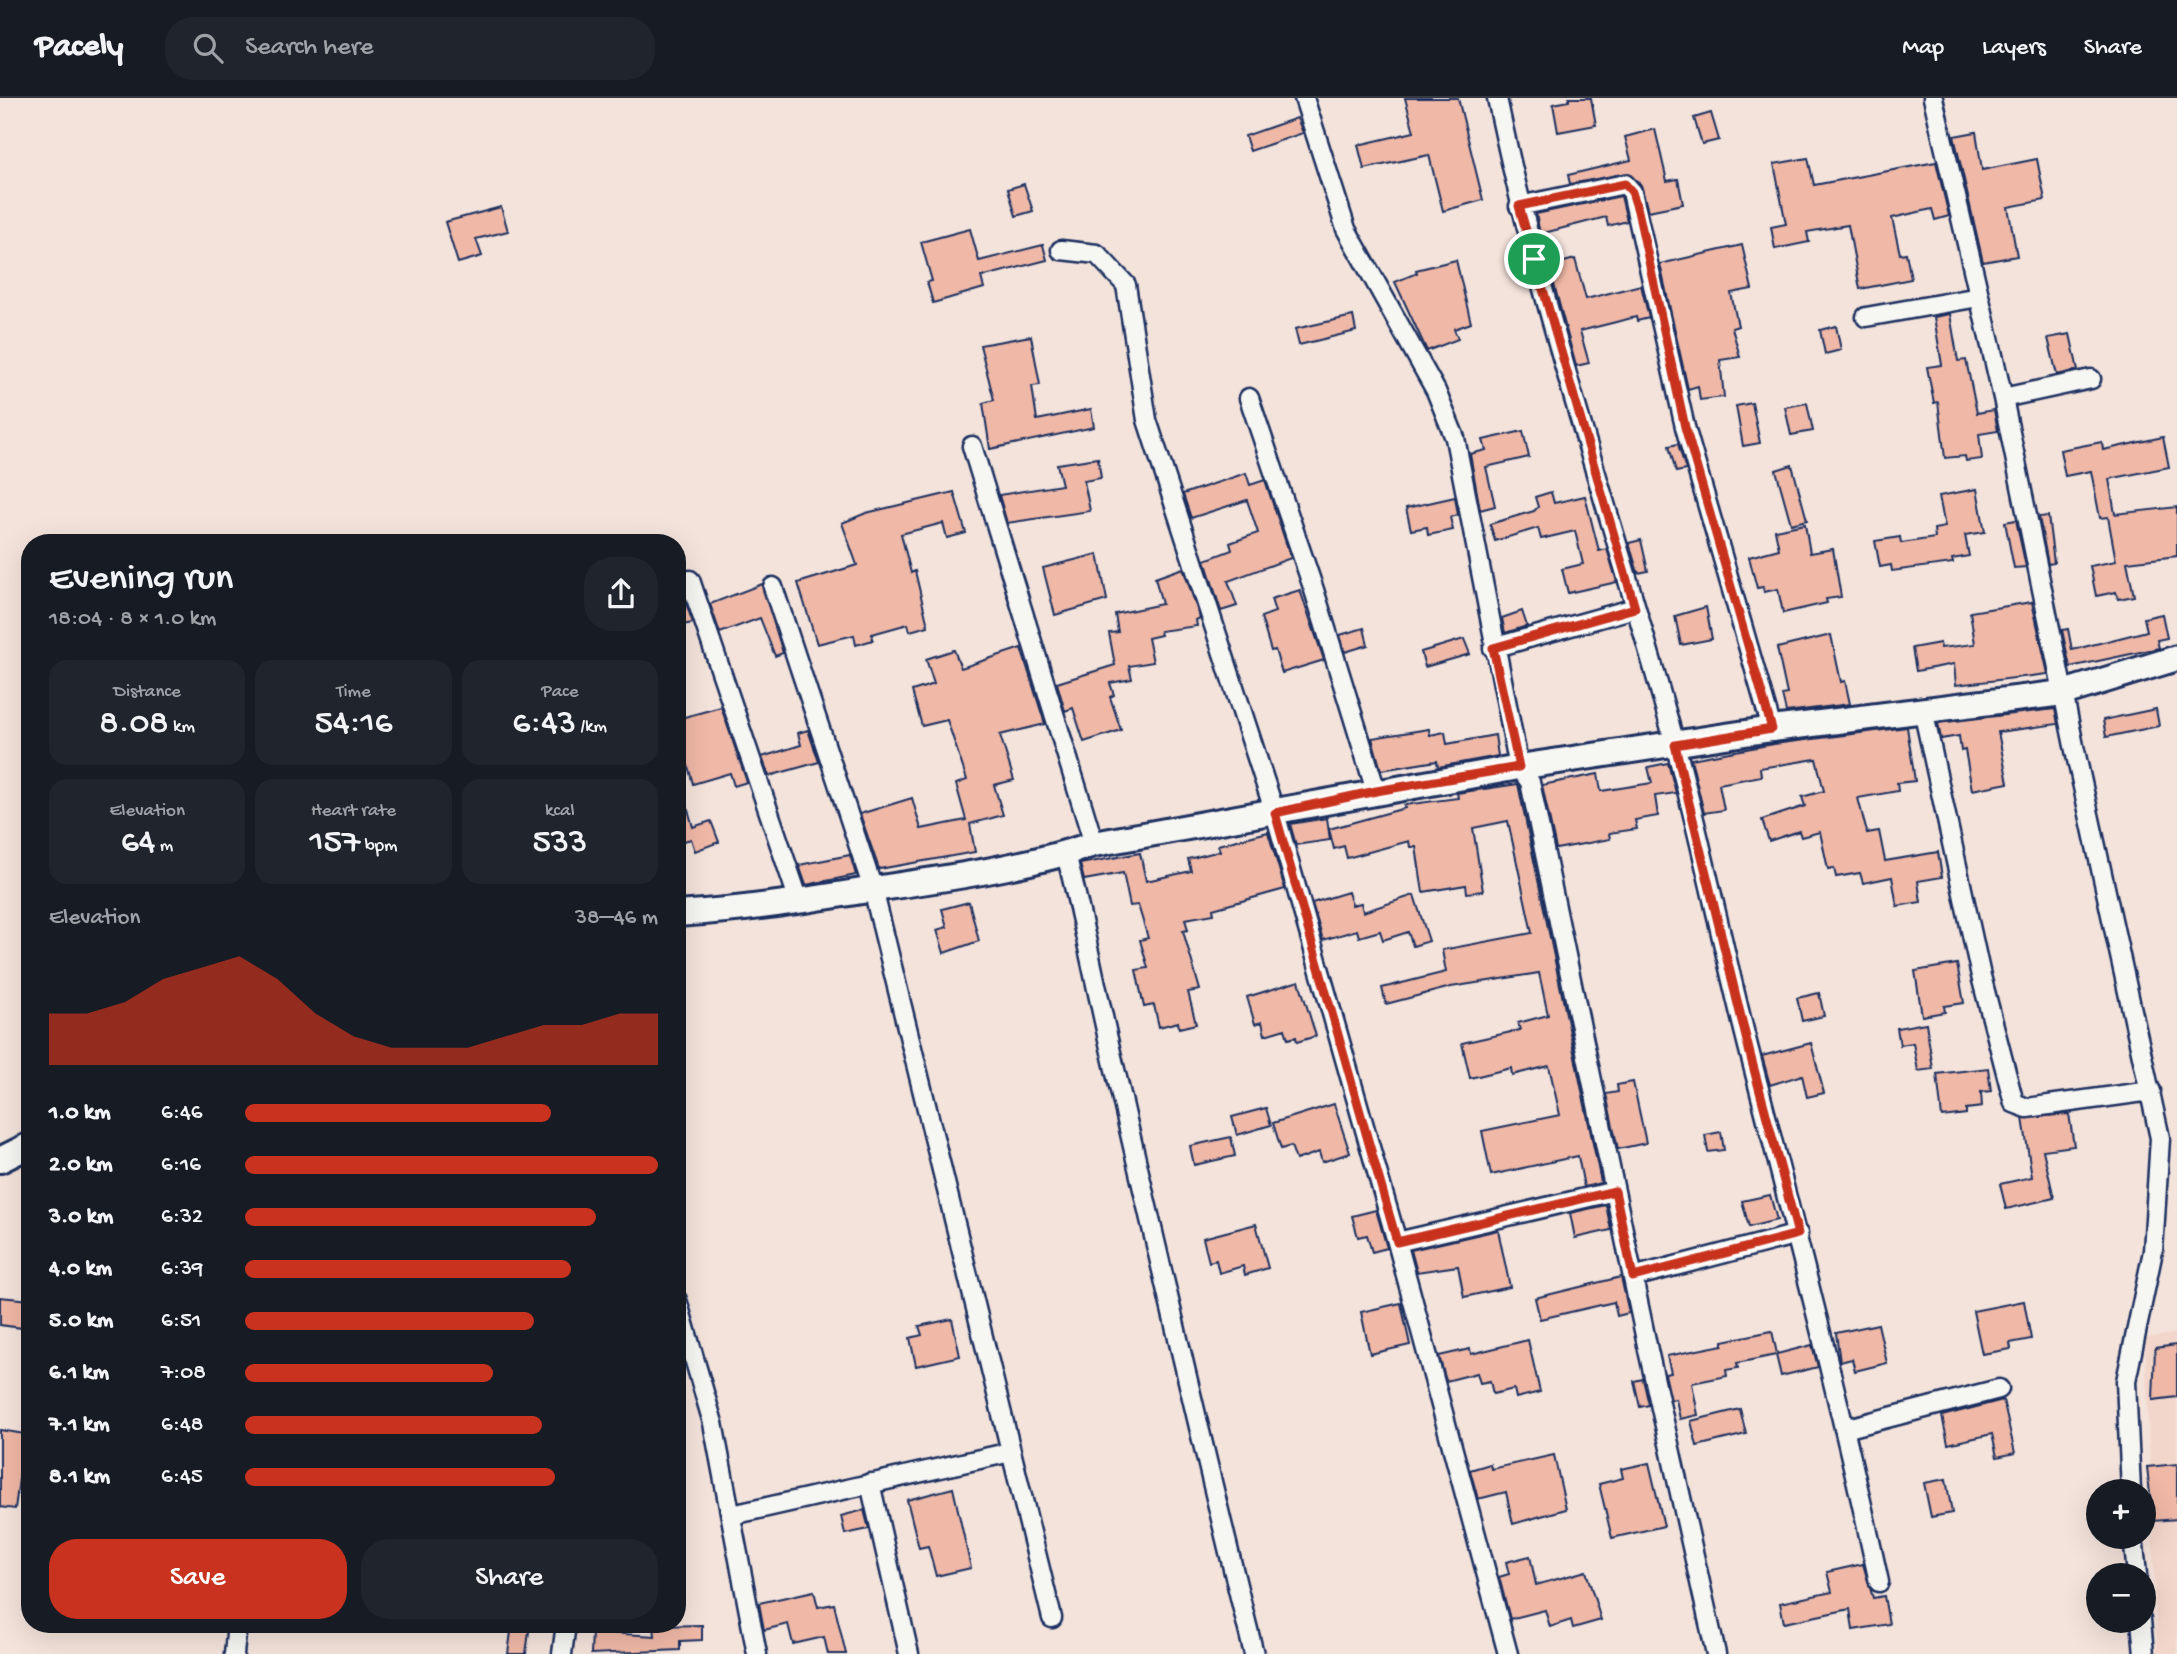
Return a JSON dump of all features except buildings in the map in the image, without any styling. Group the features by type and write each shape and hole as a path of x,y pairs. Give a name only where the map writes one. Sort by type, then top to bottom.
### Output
{"street":[{"path":"1304,98 1346,229 1436,391 1455,438 1481,558 1493,648 1519,767 1530,782 1633,1277 1716,1654"},
{"path":"1497,98 1519,206 1675,745 1751,1058 1798,1234 1879,1582"},
{"path":"1933,98 2003,398 2063,693 2160,1138 2153,1251 2126,1381 2130,1479"},
{"path":"1519,206 1625,184 1632,192 1685,427 1772,729"},
{"path":"1061,250 1097,254 1126,285 1147,420 1275,813 1397,1242 1508,1654"},
{"path":"1866,317 1979,297"},
{"path":"2003,398 2091,379"},
{"path":"1249,398 1314,590 1376,791"},
{"path":"972,446 1094,844"},
{"path":"690,580 799,901"},
{"path":"773,587 873,889 1052,1618"},
{"path":"1493,648 1635,608"},
{"path":"686,913 741,910 963,876 1066,854 1094,844 1519,767 1772,729 2063,693 2177,658"},
{"path":"1923,710 1981,976 2014,1103 2027,1108 2151,1091"},
{"path":"1066,854 1205,1455 1254,1654"},
{"path":"0,1160 21,1150"},
{"path":"1397,1242 1615,1191"},
{"path":"1633,1277 1798,1234"},
{"path":"686,1331 713,1423 757,1654"},
{"path":"1844,1429 1999,1389"},
{"path":"732,1515 1011,1452"},
{"path":"870,1483 909,1654"},
{"path":"234,1654 236,1633"},
{"path":"562,1654 565,1633"},
{"path":"2142,1633 2144,1654"}],"shaded area":[{"path":"2177,1333 2177,1654 2157,1654 2156,1563 2154,1563 2153,1549 2156,1549 2156,1479 2150,1479 2145,1338"}],"route":[{"path":"1625,184 1632,192 1685,427 1772,729 1675,745 1751,1058 1798,1234 1633,1277 1615,1191 1397,1242 1275,813 1376,791 1519,767 1493,648 1635,608 1534,259 1519,206 1625,184"}]}
